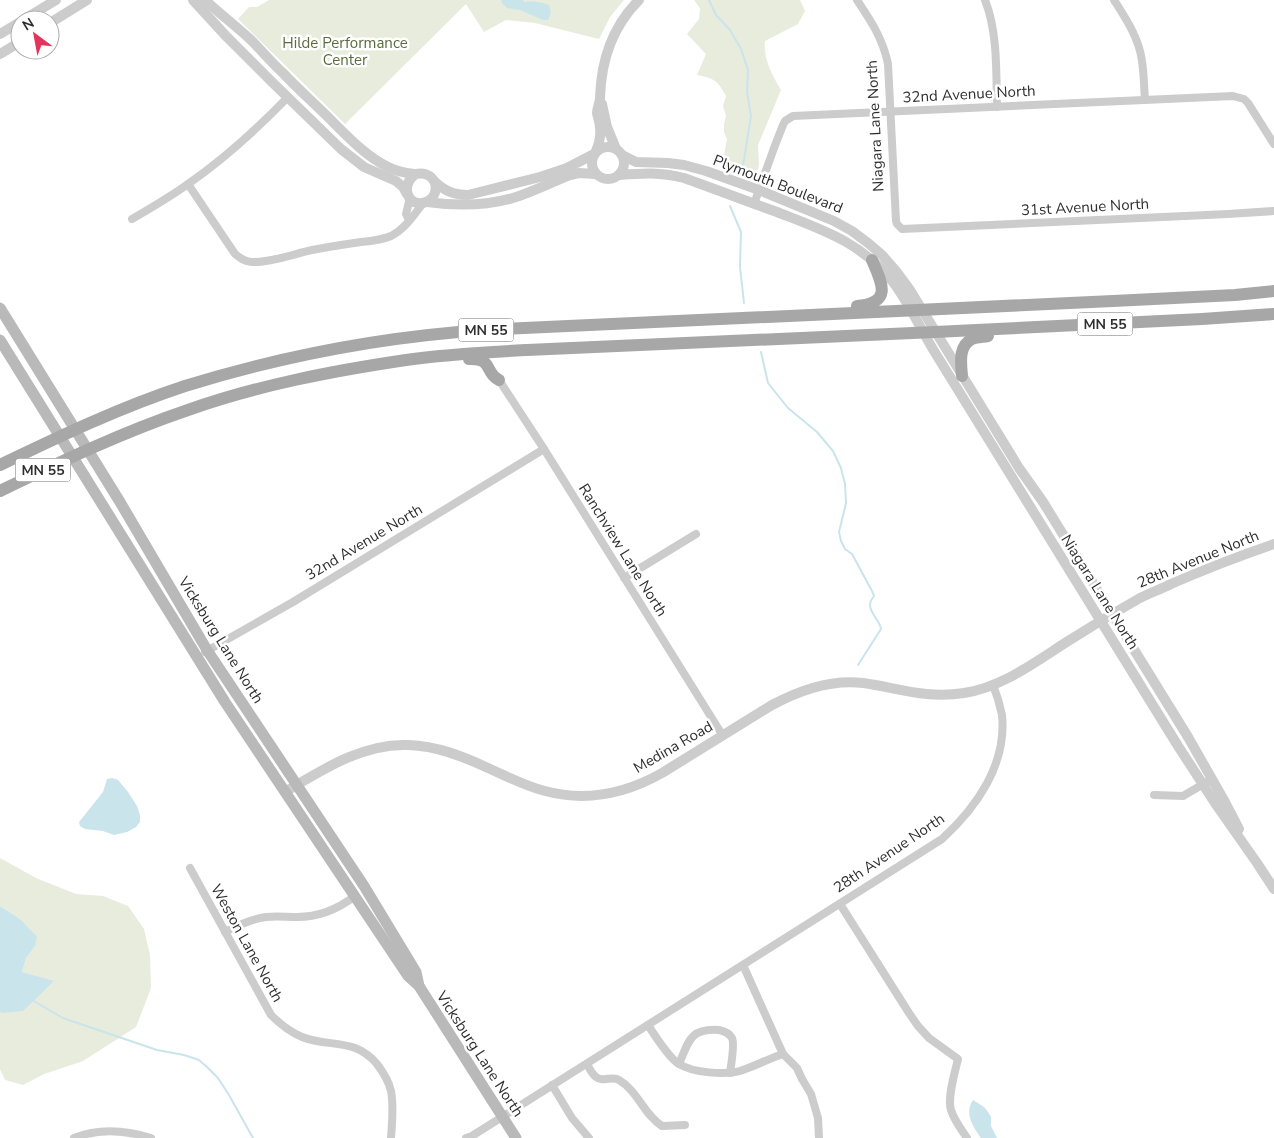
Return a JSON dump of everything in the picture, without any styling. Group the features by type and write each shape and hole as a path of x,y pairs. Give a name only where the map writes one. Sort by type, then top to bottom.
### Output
{"main road":[{"path":"801,315 829,308 874,303 880,296 882,285 872,260"},
{"name":"MN 55","path":"0,465 75,429 184,387 306,354 436,333 1226,295 1274,291"},
{"name":"Vicksburg Lane North","path":"0,308 120,502 207,650 368,894 416,972 419,986"},
{"name":"MN 55","path":"0,491 73,456 181,412 301,378 355,367 427,358 527,350 929,333 1274,314"},
{"path":"962,376 961,354 964,345 970,340 1024,328"},
{"name":"Vicksburg Lane North","path":"0,340 197,657 408,976 419,986 516,1138"},
{"path":"386,364 410,365 478,359 485,363 495,378 499,380 500,375 497,366 499,361 502,358 527,350"}],"street":[{"path":"40,10 56,0"},
{"path":"60,17 87,0"},
{"path":"193,0 226,36 349,156 364,167 396,181 413,201 425,203 492,203 515,197 579,172 595,174"},
{"path":"205,0 251,40 282,73 360,148 389,167 416,174 427,174 444,190 450,193 468,195 540,177 567,168 605,147 619,152"},
{"path":"600,101 608,127 624,160 624,165 619,175 610,180 600,178 595,174 591,164 591,159 600,136 597,111 600,101 601,75 612,40 620,24 639,0"},
{"name":"Niagara Lane North","path":"857,0 874,26 886,50 896,221 899,227"},
{"path":"985,0 995,49 997,107"},
{"path":"1114,0 1134,33 1139,46 1142,61 1144,100"},
{"name":"32nd Avenue North","path":"754,204 783,125 785,121 793,116 1233,96 1244,98 1274,144"},
{"path":"132,220 188,184 241,142 288,98"},
{"name":"Plymouth Boulevard","path":"619,152 636,162 684,165 706,171 834,220 868,243 896,271 910,290 916,310"},
{"name":"Plymouth Boulevard","path":"619,175 653,172 684,178 826,231 849,243 872,260 916,310 929,333"},
{"path":"409,220 406,214 409,196 407,185 416,174"},
{"path":"188,184 235,254 250,262 265,261 338,245 380,240 403,228 425,203 434,196 435,182"},
{"name":"31st Avenue North","path":"899,227 906,230 1274,211"},
{"name":"Niagara Lane North","path":"929,333 962,376 1019,468 1043,502 1188,737 1208,782 1257,863 1272,882"},
{"name":"Niagara Lane North","path":"929,333 1178,746 1208,782"},
{"name":"Ranchview Lane North","path":"499,380 723,736"},
{"name":"32nd Avenue North","path":"197,657 293,602 544,449"},
{"path":"624,578 696,534"},
{"name":"28th Avenue North","path":"466,1138 503,1117 942,839 969,812 980,796 989,780 1001,746 1002,713 993,685 1017,674 1112,614 1151,592 1274,544"},
{"name":"Medina Road","path":"285,792 348,757 386,746 407,745 427,746 447,751 544,791 585,796 605,794 625,790 644,783 788,696 806,689 842,683 861,683 930,695 948,695 966,693 993,685"},
{"path":"1154,795 1183,796 1208,782"},
{"name":"Weston Lane North","path":"190,868 271,1015 281,1025 304,1038 356,1049 372,1059 380,1068 391,1090 392,1138"},
{"path":"225,932 250,920 282,916 298,917 330,911 355,896"},
{"path":"840,904 918,1026 929,1038 958,1059 949,1101 953,1116 967,1138"},
{"path":"743,965 783,1054 797,1068 811,1094 818,1118 819,1138"},
{"path":"648,1025 679,1064 698,1070 730,1073 744,1070 783,1054"},
{"path":"679,1064 689,1040 698,1032 705,1030 722,1031 727,1032 733,1041 730,1073"},
{"path":"586,1064 597,1078 601,1080 615,1078 620,1080 637,1097 653,1119 662,1126 686,1125"},
{"path":"552,1085 572,1118 589,1138"},
{"path":"74,1138 83,1134 100,1131 134,1133 151,1138"}],"green space":[{"name":"Hilde Performance Center","path":"269,0 624,0 610,17 599,39 535,23 506,20 484,32 466,4 345,124 238,19 249,7 257,7"},
{"path":"694,0 800,0 805,11 798,24 765,41 765,54 771,73 781,90 758,145 759,165 756,175 747,177 729,169 723,160 727,139 724,132 726,116 723,106 726,96 715,81 708,77 697,75 706,54 687,34 699,19 700,8"},
{"path":"0,858 36,878 76,894 103,896 128,906 144,929 150,955 151,988 136,1027 83,1061 44,1074 23,1085 5,1080 0,1069 0,1012 2,1013 53,982 22,972 26,958 35,946 20,919 0,906"}],"water":[{"path":"501,0 523,0 524,2 543,3 549,5 551,13 548,20 543,20 520,10 507,8"},
{"path":"107,779 118,780 137,806 140,822 136,827 127,832 114,835 103,831 85,829 80,826 79,822 103,792"},
{"path":"0,906 20,919 37,937 35,946 26,958 22,972 54,981 23,1011 0,1012"},
{"path":"973,1100 988,1112 991,1117 991,1126 997,1138 981,1138 975,1129 969,1115 970,1105"}],"waterway":[{"path":"709,0 716,15 730,30 741,49 748,70 747,92 751,116 742,172"},
{"path":"730,206 741,232 740,267 744,303"},
{"path":"761,352 768,383 788,408 817,432 833,451 841,468 845,484 846,503 839,532 841,541 845,549 852,554 872,591 874,596 870,602 870,607 881,629 858,665"},
{"path":"32,1000 63,1018 157,1050 199,1060 218,1078 253,1138"}]}
